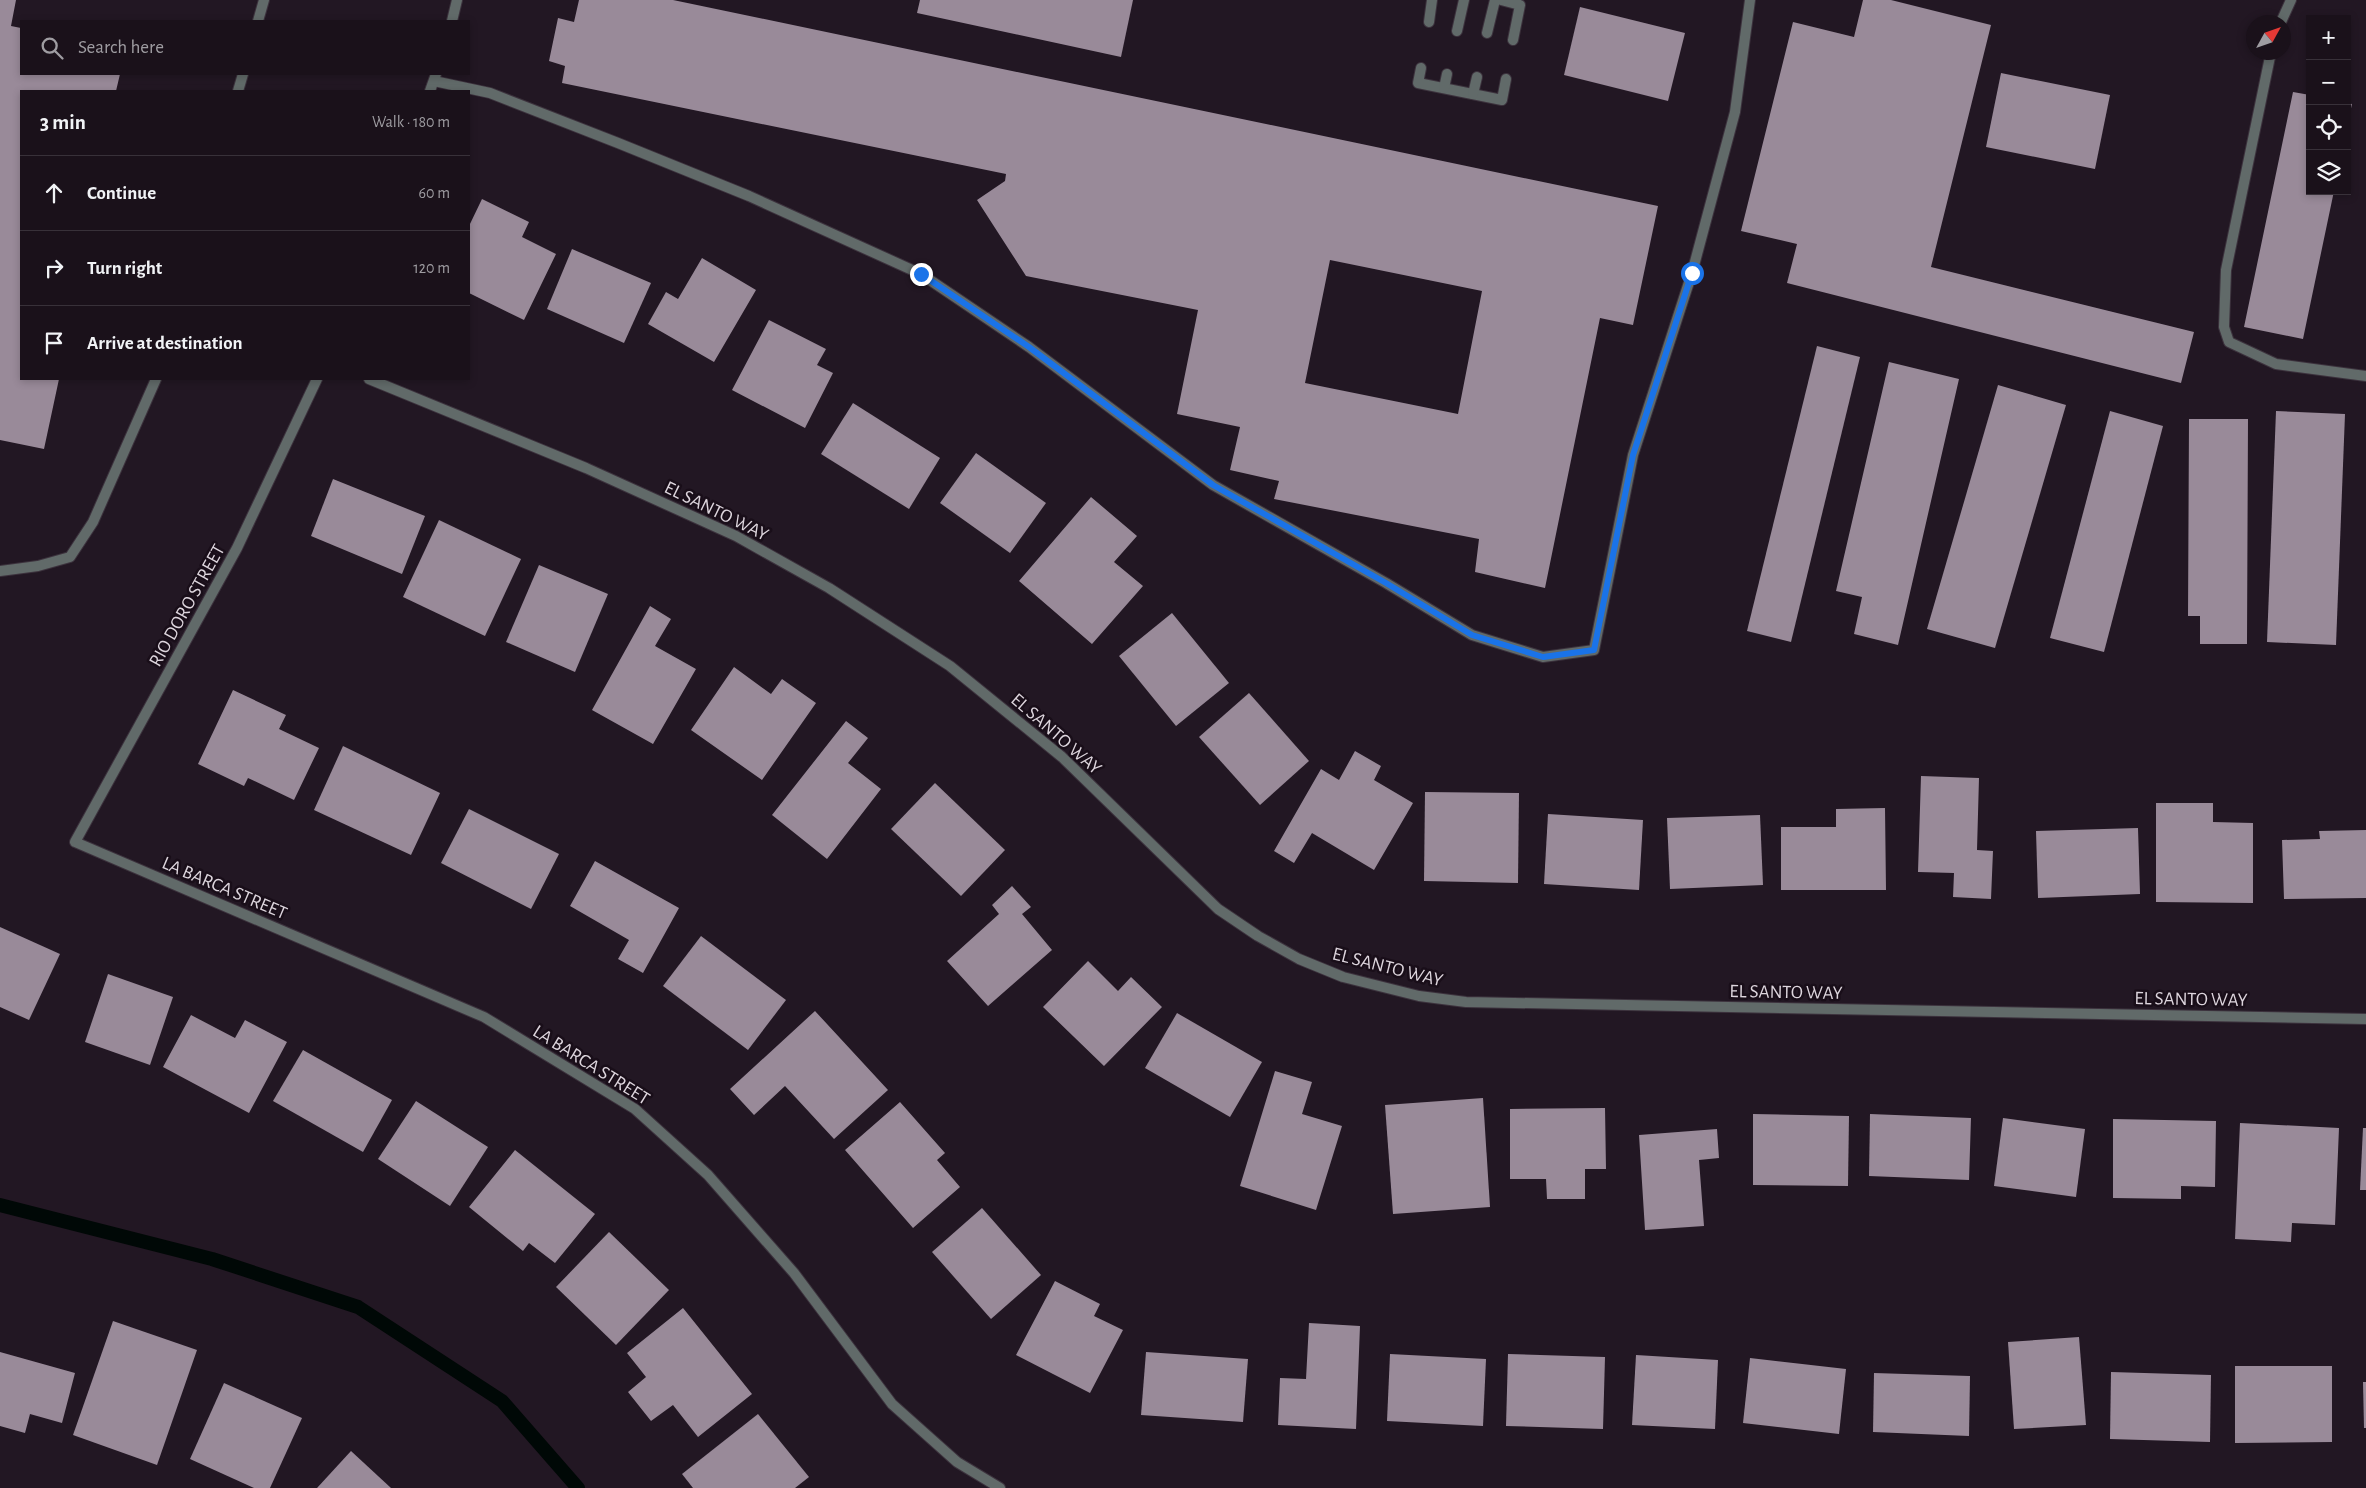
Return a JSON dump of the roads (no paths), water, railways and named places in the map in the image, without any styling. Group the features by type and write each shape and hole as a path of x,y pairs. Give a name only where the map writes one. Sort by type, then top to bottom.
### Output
{"street":[{"path":"258,20 264,0"},
{"path":"452,20 457,0"},
{"path":"1429,22 1432,0"},
{"path":"1458,31 1464,0"},
{"path":"1487,33 1495,0"},
{"path":"1501,0 1520,5 1514,40"},
{"path":"433,82 490,93 749,196 921,274 1029,347 1213,485 1386,583 1472,635 1543,657 1594,650 1633,455 1692,273 1734,112 1750,0"},
{"path":"2284,15 2291,0"},
{"path":"2269,60 2226,270 2224,327 2229,342 2276,364 2366,376"},
{"path":"1420,68 1418,83 1502,100 1506,79"},
{"path":"1444,88 1447,74"},
{"path":"238,90 243,75"},
{"path":"1473,94 1476,77"},
{"path":"0,571 38,566 70,557 93,522 156,380"},
{"name":"RIO DORO STREET","path":"75,842 237,548 317,380"},
{"name":"EL SANTO WAY","path":"371,380 586,468 736,536 829,588 950,666 1062,757 1218,909 1258,936 1299,958 1342,977 1419,996 1466,1002 2366,1019"},
{"name":"LA BARCA STREET","path":"75,842 484,1017 635,1109 708,1175 794,1273 892,1404 957,1462 1000,1488"}],"waterway":[{"path":"0,1205 212,1259 358,1307 502,1401 578,1488"}]}
